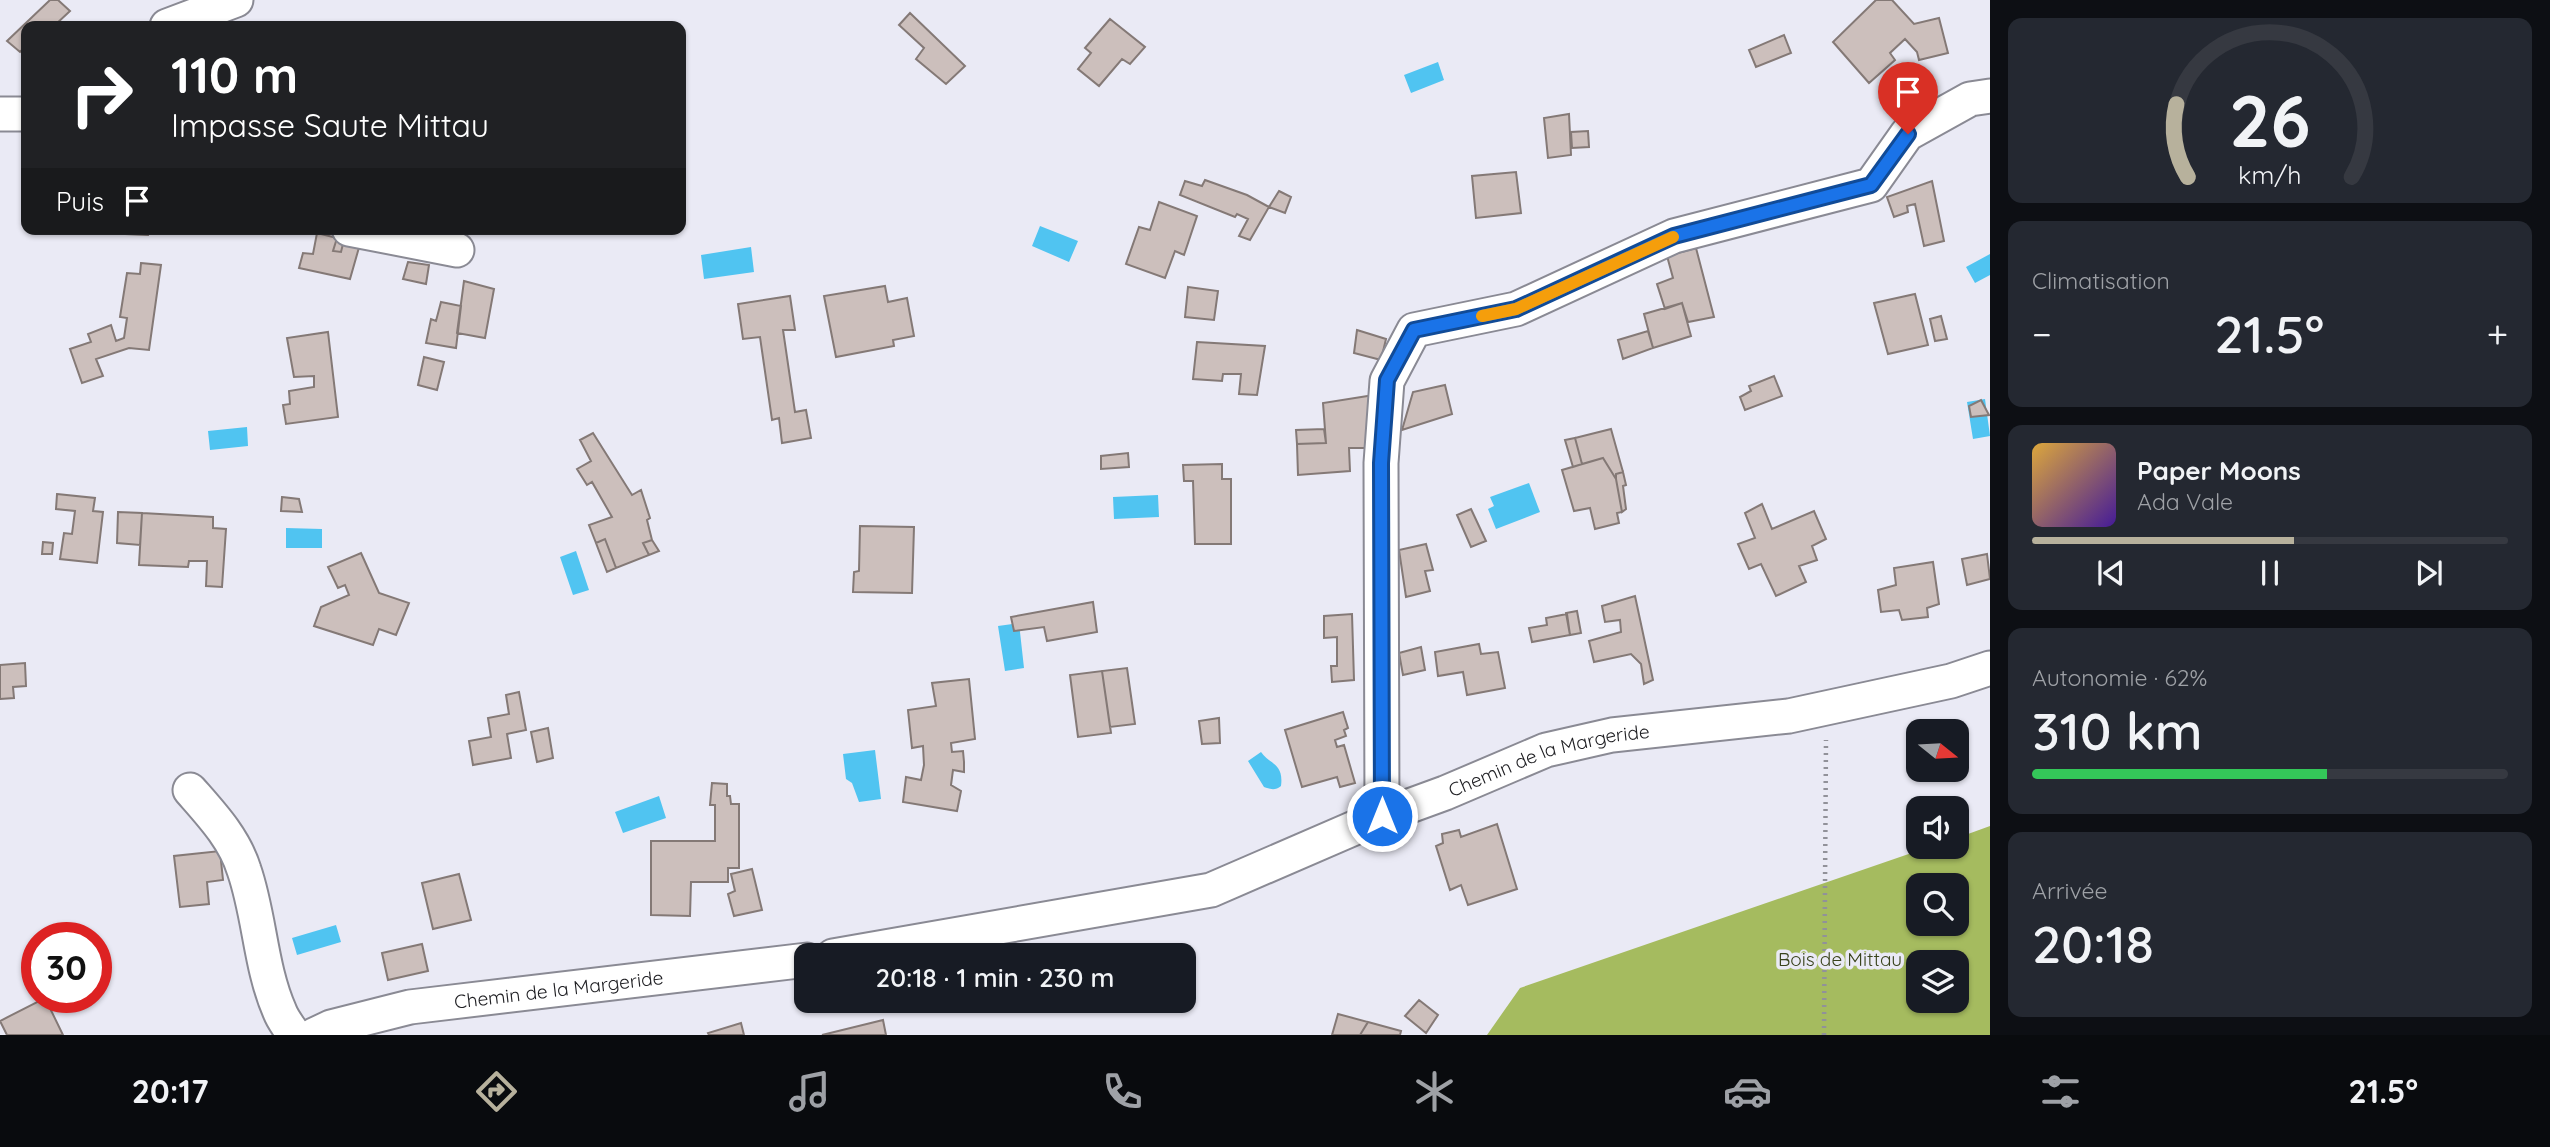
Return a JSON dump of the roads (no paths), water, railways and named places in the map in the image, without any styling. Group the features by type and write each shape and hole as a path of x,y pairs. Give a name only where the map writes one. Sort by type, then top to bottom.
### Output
{"street":[{"path":"180,21 236,0"},
{"path":"1382,816 1381,463 1387,380 1414,330 1516,309 1674,236 1871,185 1908,134 1970,99 1990,96"},
{"path":"0,114 21,114"},
{"path":"380,235 457,250"},
{"name":"Chemin de la Margeride","path":"907,943 1211,890 1382,816 1445,793 1546,750 1612,735 1789,716 1951,681 1990,668"},
{"path":"190,790 220,824 245,871 261,949 280,1012 294,1035"},
{"name":"Chemin de la Margeride","path":"314,1035 331,1027 411,1007 794,962"}],"water":[{"path":"1438,62 1444,80 1411,93 1404,75"},
{"path":"1040,226 1078,241 1069,262 1032,246"},
{"path":"751,247 754,272 704,279 701,255"},
{"path":"1990,254 1990,275 1975,283 1966,267"},
{"path":"1985,399 1990,436 1973,439 1967,402"},
{"path":"247,427 248,446 210,450 208,431"},
{"path":"1529,483 1540,512 1496,529 1488,509 1494,506 1490,497"},
{"path":"1158,495 1159,517 1114,519 1113,497"},
{"path":"286,528 322,529 322,548 286,548"},
{"path":"576,551 589,590 573,595 560,557"},
{"path":"1019,623 1024,668 1005,671 998,626"},
{"path":"875,750 881,799 859,802 852,783 846,779 843,754"},
{"path":"1261,752 1280,773 1279,788 1264,787 1248,761"},
{"path":"659,796 666,818 623,833 615,812"},
{"path":"336,925 341,942 297,955 292,938"}],"park label":[{"name":"Bois de Mittau","path":"1840,959"}]}
